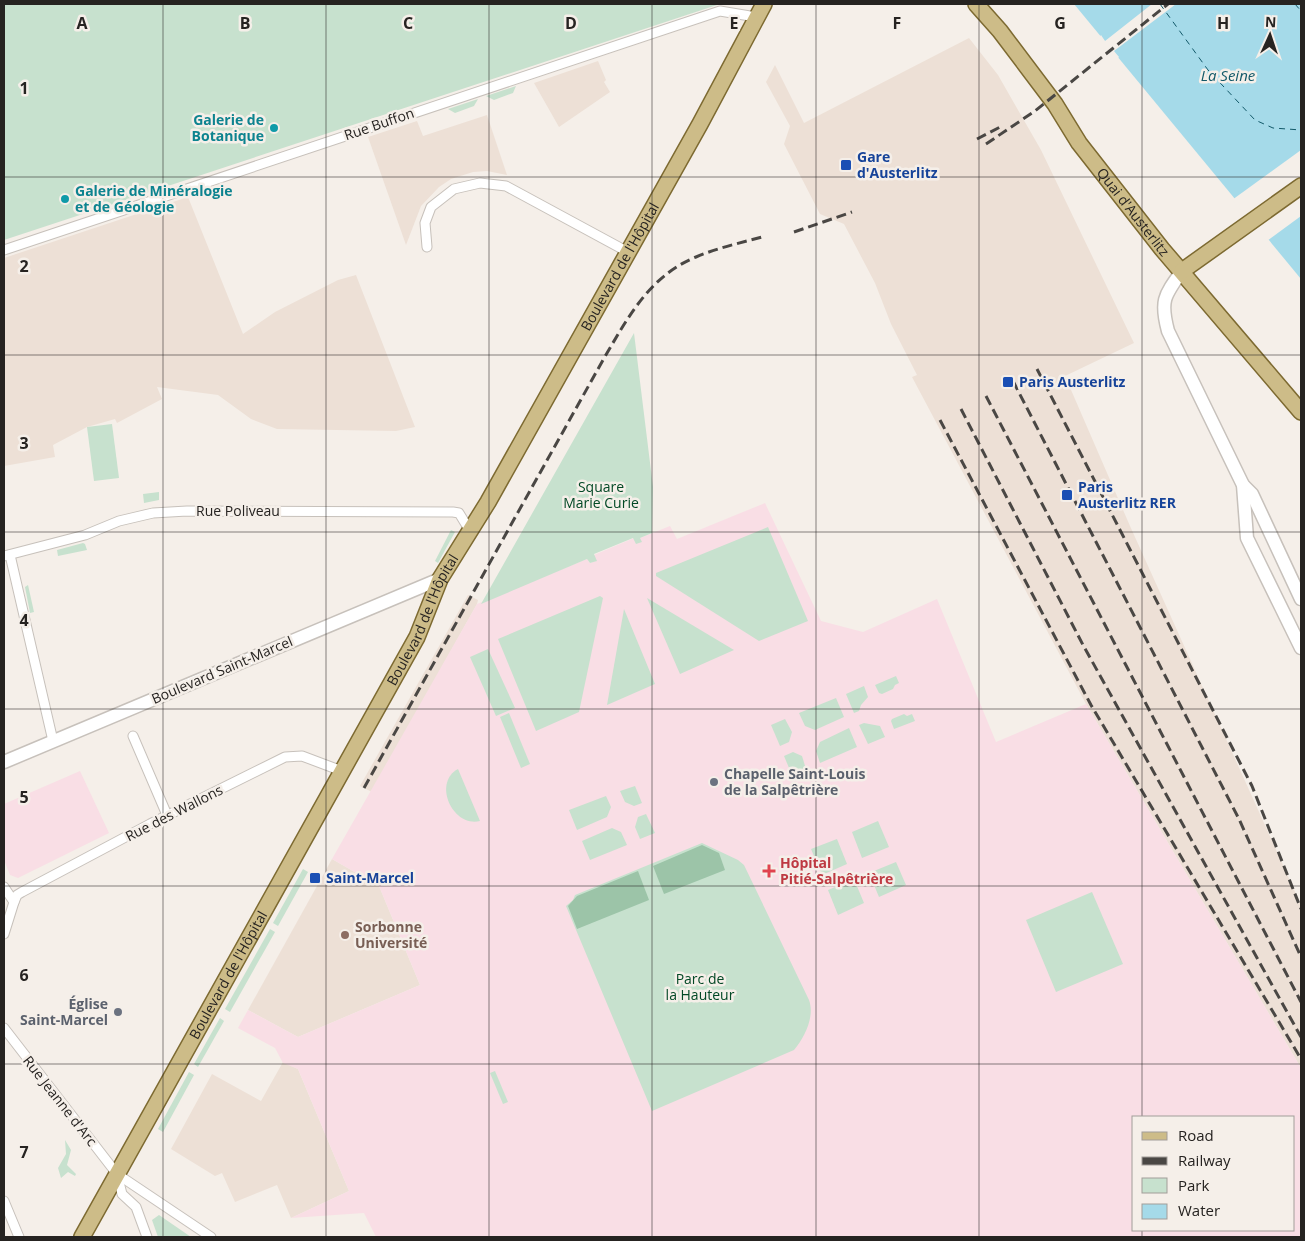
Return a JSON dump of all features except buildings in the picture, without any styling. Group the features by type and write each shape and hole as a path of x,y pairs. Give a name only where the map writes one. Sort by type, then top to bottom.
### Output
{"main road":[{"name":"Boulevard de l'Hôpital","path":"82,1237 417,637 440,579 470,531 628,252 700,124 764,4"},
{"name":"Quai d'Austerlitz","path":"976,4 1055,104 1079,143 1182,271 1301,412"},
{"path":"1182,271 1301,186"}],"street":[{"name":"Rue Buffon","path":"4,250 720,11 756,17"},
{"path":"426,247 425,223 431,207 454,189 480,183 506,186 628,252"},
{"path":"1182,271 1167,292 1164,302 1163,312 1168,331 1243,485 1252,494 1301,599"},
{"path":"1243,485 1247,538 1301,648"},
{"name":"Rue Poliveau","path":"7,556 85,535 119,521 153,512 187,510 453,512 459,513 470,531"},
{"path":"7,556 53,741"},
{"name":"Boulevard Saint-Marcel","path":"4,762 440,579"},
{"path":"133,736 167,815"},
{"name":"Rue des Wallons","path":"14,902 17,895 22,892 167,815 284,757 302,756 342,771"},
{"path":"4,887 14,902 4,934"},
{"name":"Rue Jeanne d'Arc","path":"4,1028 117,1174"},
{"path":"117,1174 122,1194 131,1200 136,1207 147,1237"},
{"path":"117,1174 211,1237"},
{"path":"4,1201 19,1237"}],"shaded area":[{"path":"969,38 998,75 1041,150 1134,343 1065,376 1130,526 1301,905 1301,1068 1086,704 912,377 917,375 891,324 875,283 844,224 820,214 784,144 790,126 766,82 775,65 804,123"},
{"path":"598,61 606,80 604,82 610,92 559,127 534,83"},
{"path":"487,115 507,175 487,171 473,172 451,179 439,187 421,206 406,245 368,137 417,121 423,136"},
{"path":"188,197 243,334 275,312 338,280 356,275 415,427 396,431 277,429 251,419 218,395 157,387 162,399 117,423 115,419 87,427 53,445 55,457 4,466 4,258"},
{"name":"Hôpital Pitié-Salpêtrière","path":"765,503 821,621 863,632 937,599 996,742 1086,704 1301,1068 1301,1237 376,1237 364,1213 291,1218 349,1191 298,1069 283,1063 275,1048 238,1028 248,1010 298,1037 420,985 379,886 332,859 477,604 587,559 590,563 596,561 594,555 634,538 640,538 670,526 677,539"},
{"path":"468,595 478,600 477,604 372,792 360,786"},
{"path":"80,771 109,833 18,878 10,875 4,860 4,804"},
{"name":"Sorbonne Université","path":"332,859 379,886 420,985 298,1037 248,1010"},
{"path":"283,1062 298,1069 349,1191 291,1218 277,1185 235,1202 222,1173 215,1176 171,1149 212,1074 261,1101"}],"green space":[{"path":"4,4 720,4 4,240"},
{"path":"516,86 513,93 494,100 486,96"},
{"path":"478,99 474,106 455,113 448,109"},
{"name":"Square Marie Curie","path":"634,333 653,487 652,533 640,538 642,542 636,544 633,538 594,554 597,561 590,563 587,559 481,604"},
{"path":"112,424 119,478 94,481 87,427"},
{"path":"159,492 159,500 144,503 143,494"},
{"path":"768,527 808,621 759,641 656,576 656,573"},
{"path":"451,530 455,532 438,563 435,561"},
{"path":"83,543 87,550 58,556 57,550"},
{"path":"28,585 34,612 30,613 25,587"},
{"path":"600,596 603,598 579,712 536,731 498,639"},
{"path":"647,598 734,650 680,674"},
{"path":"624,609 655,684 607,705"},
{"path":"488,649 515,708 496,716 470,657"},
{"path":"896,676 899,683 893,689 882,694 879,693 875,685"},
{"path":"864,686 868,697 861,705 859,711 854,713 846,694"},
{"path":"836,698 844,717 815,730 805,726 799,713"},
{"path":"509,713 530,764 521,768 500,717"},
{"path":"904,714 907,716 912,714 915,721 894,729 892,719"},
{"path":"785,719 792,732 789,742 780,746 771,725"},
{"path":"864,723 880,726 885,737 868,744 859,725"},
{"path":"849,728 857,747 820,763 816,751 820,742"},
{"path":"793,752 802,756 806,769 792,775 784,756"},
{"path":"458,769 480,821 470,821 462,818 449,803 446,793 447,784 450,776"},
{"path":"635,786 642,803 634,806 625,802 620,791"},
{"path":"606,796 611,807 607,817 577,830 569,810"},
{"path":"646,814 655,833 640,839 635,827 638,817"},
{"path":"878,821 889,847 862,858 852,832"},
{"path":"612,828 621,832 627,845 590,860 582,841"},
{"path":"837,839 847,864 822,875 811,849"},
{"name":"Parc de la Hauteur","path":"702,843 738,860 744,865 809,1000 811,1006 810,1019 802,1039 794,1050 652,1111 566,906 573,900 575,895"},
{"path":"702,845 719,853 725,870 664,894 653,866"},
{"path":"896,862 906,885 879,897 869,873"},
{"path":"303,869 308,872 278,926 273,923"},
{"path":"638,871 649,900 577,929 568,906 577,896"},
{"path":"854,879 864,903 838,915 828,890"},
{"path":"1092,892 1123,964 1056,992 1026,920"},
{"path":"270,929 275,932 230,1012 225,1009"},
{"path":"220,1018 224,1021 198,1067 194,1064"},
{"path":"495,1071 508,1102 503,1104 490,1073"},
{"path":"189,1072 194,1075 163,1132 158,1129"},
{"path":"65,1140 71,1150 67,1165 76,1174 75,1176 68,1172 61,1178 58,1168 66,1154"},
{"path":"159,1215 191,1237 158,1237 152,1220"}],"water":[{"name":"La Seine","path":"1074,4 1301,4 1301,279"}],"pier":[{"path":"1152,4 1176,4 1114,51 1119,57 1117,59 1099,38 1101,35 1105,41"},
{"path":"1301,150 1301,216 1267,241 1232,200"}],"ferry route":[{"path":"1160,4 1208,70 1255,120 1273,128 1301,130"},
{"path":"1295,4 1301,11"}],"railway":[{"path":"986,144 1035,111 1168,4"},
{"path":"977,139 1002,126"},
{"path":"794,232 852,212"},
{"path":"364,788 603,360 641,300 665,275 679,265 712,251 762,237"},
{"path":"1037,369 1252,786 1301,909"},
{"path":"1013,381 1239,819 1301,957"},
{"path":"986,396 1301,1002"},
{"path":"961,409 1083,645 1301,1037"},
{"path":"940,420 1091,705 1301,1059"}],"place":[{"name":"Galerie de Botanique","path":"274,128"},
{"name":"Gare d'Austerlitz","path":"846,165"},
{"name":"Galerie de Minéralogie et de Géologie","path":"65,199"},
{"name":"Paris Austerlitz","path":"1008,382"},
{"name":"Paris Austerlitz RER","path":"1067,495"},
{"name":"Chapelle Saint-Louis de la Salpêtrière","path":"714,782"},
{"name":"Hôpital Pitié-Salpêtrière","path":"769,871"},
{"name":"Saint-Marcel","path":"315,878"},
{"name":"Sorbonne Université","path":"345,935"},
{"name":"Église Saint-Marcel","path":"118,1012"}]}
